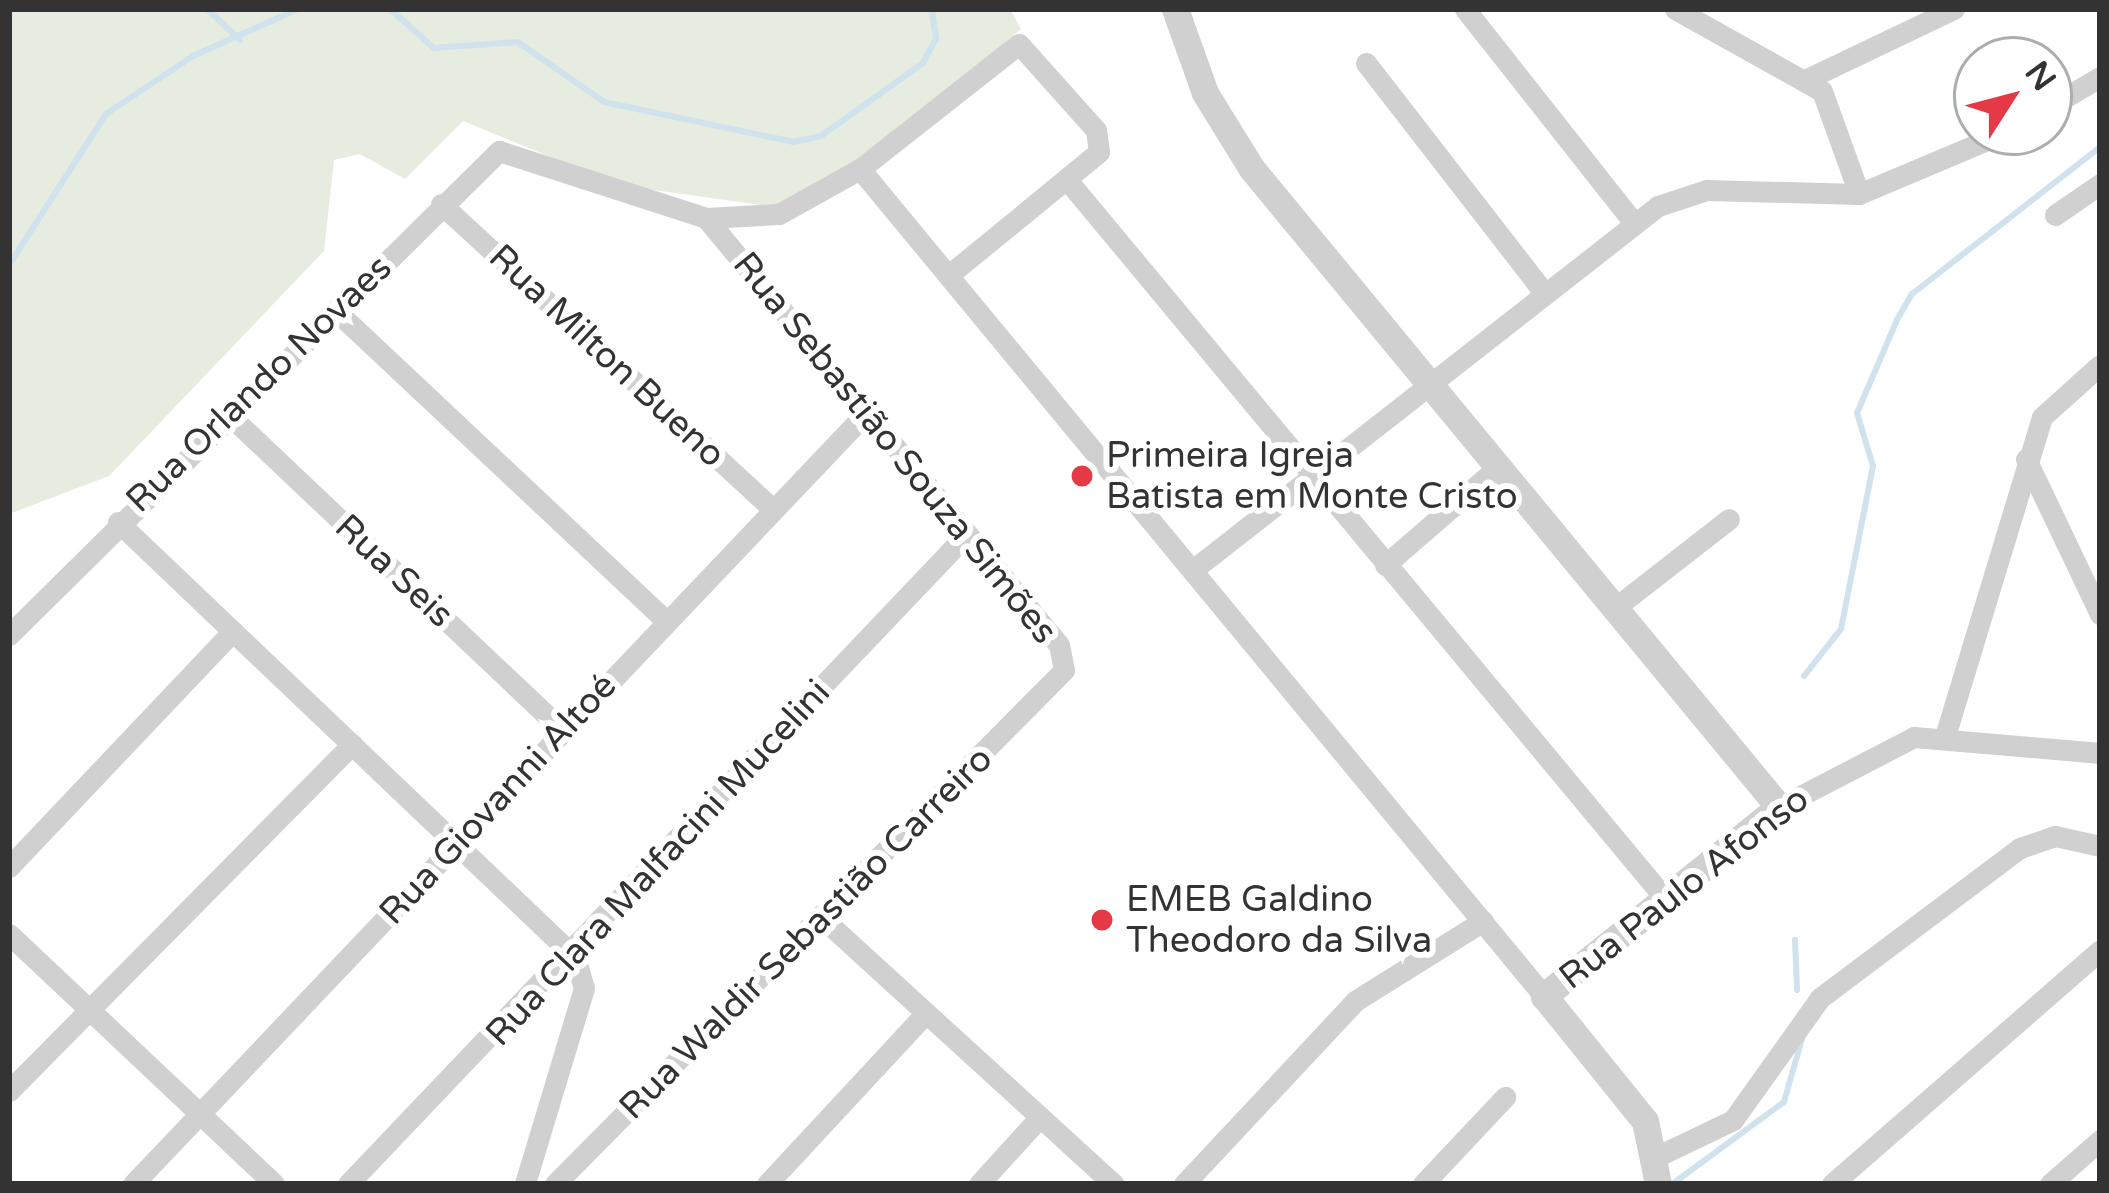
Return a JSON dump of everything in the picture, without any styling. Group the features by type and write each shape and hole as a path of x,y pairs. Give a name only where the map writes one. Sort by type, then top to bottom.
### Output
{"street":[{"path":"1175,9 1221,125 1427,383 1779,807"},
{"path":"1466,9 1634,223"},
{"path":"1675,9 1808,79 1835,110 1859,194"},
{"path":"1808,79 1954,9"},
{"name":"Rua Sebastião Souza Simões","path":"518,153 706,218 778,214 860,169 1002,50 1027,52 1096,130 1099,152 1068,181"},
{"path":"1366,63 1544,294"},
{"path":"2073,93 2100,77"},
{"name":"Rua Orlando Novaes","path":"9,635 489,156 518,153"},
{"path":"1198,566 1634,223 1707,190 1859,194 1953,154"},
{"path":"860,169 1198,566 1544,996 1660,1155 1658,1184"},
{"path":"951,273 1068,181 1662,896"},
{"path":"2055,214 2100,184"},
{"name":"Rua Milton Bueno","path":"441,204 772,508"},
{"name":"Rua Sebastião Souza Simões","path":"706,218 964,537 1059,645 1058,683"},
{"path":"335,310 665,620"},
{"path":"1946,733 2042,417 2100,365"},
{"name":"Rua Seis","path":"227,413 562,730"},
{"name":"Rua Giovanni Altoé","path":"133,1184 864,416"},
{"path":"2026,459 2100,614"},
{"path":"1385,565 1498,467"},
{"path":"1616,607 1729,519"},
{"path":"118,522 575,957 584,988 525,1184"},
{"name":"Rua Clara Malfacini Mucelini","path":"347,1184 575,957 964,537"},
{"path":"9,867 233,631"},
{"name":"Rua Waldir Sebastião Carreiro","path":"555,1184 1058,683"},
{"name":"Rua Paulo Afonso","path":"1544,996 1662,896 1779,807 1889,745 1946,733 2100,754"},
{"path":"9,1091 352,743"},
{"path":"1660,1155 1733,1120 1820,998 2020,848 2055,836 2098,846"},
{"path":"820,916 1114,1184"},
{"path":"1184,1184 1354,1001 1483,921"},
{"path":"9,934 274,1184"},
{"path":"1832,1184 2100,950"},
{"path":"767,1184 926,1013"},
{"path":"1424,1184 1505,1097"},
{"path":"979,1184 1040,1117"},
{"path":"2050,1184 2100,1140"}],"shaded area":[{"path":"9,9 1010,9 1021,29 874,153 775,207 619,185 463,121 405,179 360,154 334,160 324,251 109,476 9,514"}],"waterway":[{"path":"207,9 240,40"},
{"path":"9,265 106,114 193,56 298,9"},
{"path":"390,9 434,48 518,42 604,102 793,142 821,136 923,63 936,39 932,9"},
{"path":"1804,676 1841,629 1873,466 1857,413 1898,318 1912,294 2100,147"},
{"path":"1795,940 1797,990"},
{"path":"1675,1182 1784,1102 1802,1039"}],"place":[{"name":"Primeira Igreja Batista em Monte Cristo","path":"1082,476"},
{"name":"EMEB Galdino Theodoro da Silva","path":"1102,920"}]}
